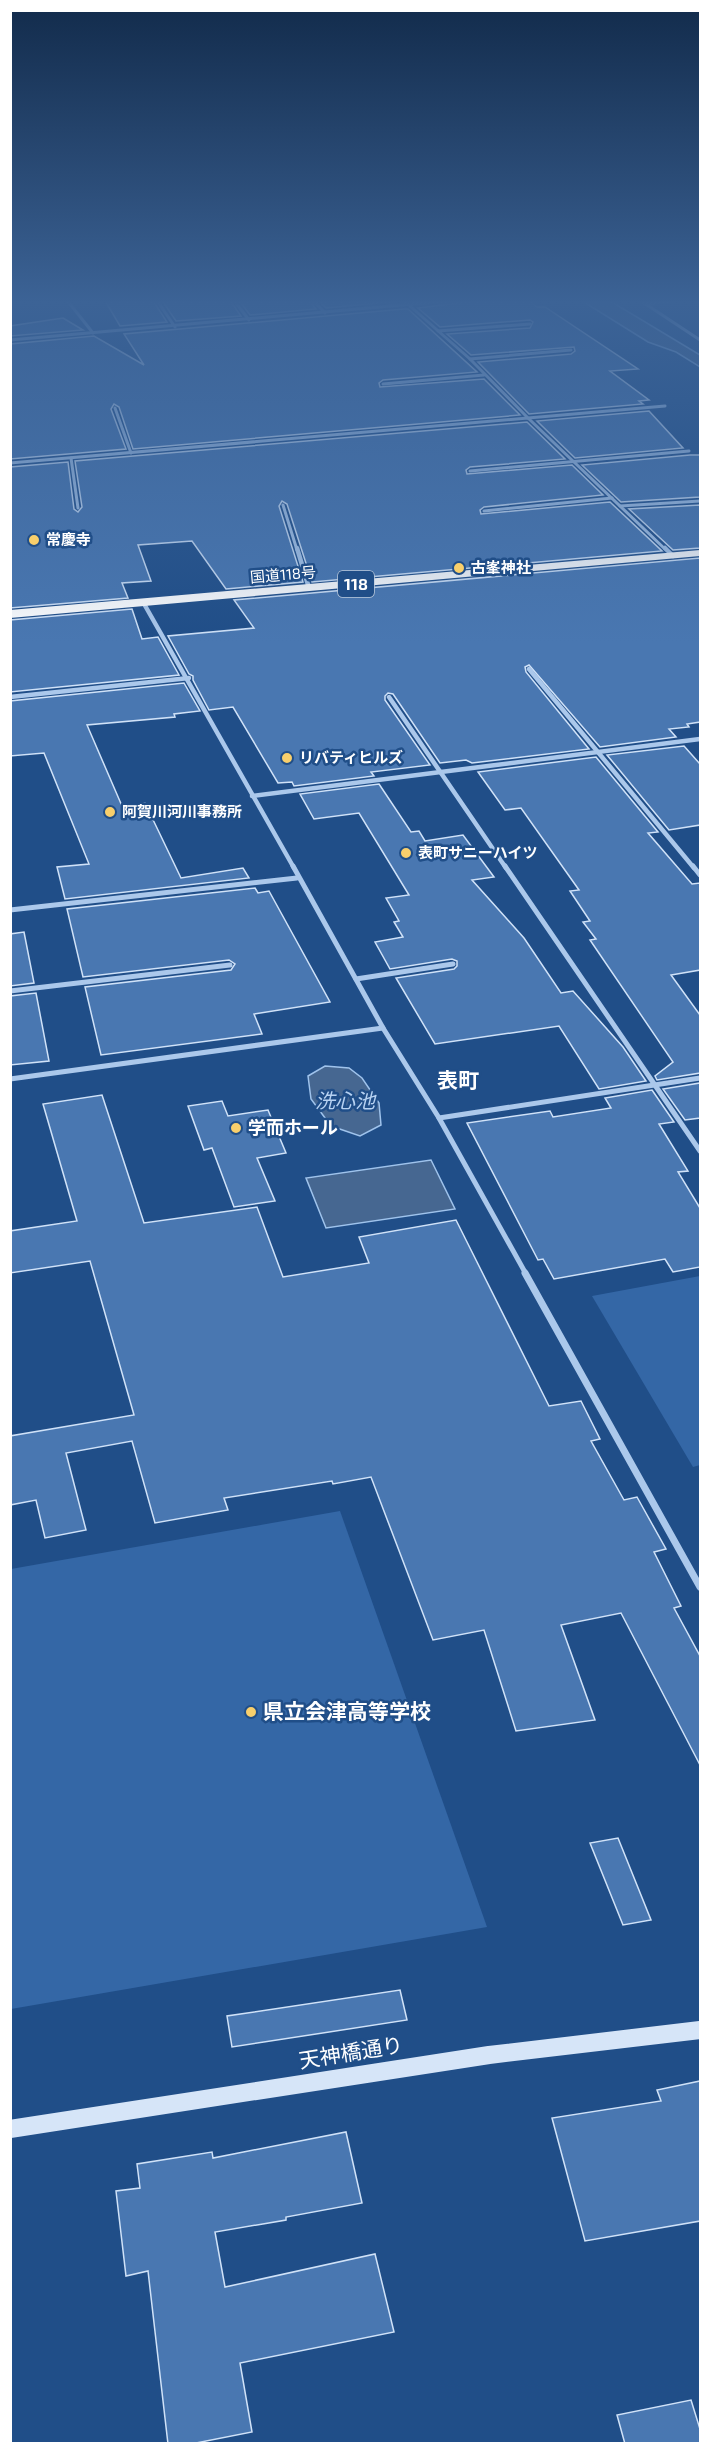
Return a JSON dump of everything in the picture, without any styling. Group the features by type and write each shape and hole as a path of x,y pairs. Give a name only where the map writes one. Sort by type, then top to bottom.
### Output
{"highway":[{"name":"国道118号","path":"10,614 700,553"}],"street":[{"path":"117,414 131,453"},
{"path":"523,414 673,556"},
{"path":"10,463 579,414"},
{"path":"470,471 689,452"},
{"path":"71,458 78,508"},
{"path":"484,511 612,498"},
{"path":"620,506 700,501"},
{"path":"283,506 309,588"},
{"path":"143,602 189,678 297,878 383,1028 439,1118 700,1587"},
{"path":"529,669 700,875"},
{"path":"10,698 189,678"},
{"path":"389,697 700,1151"},
{"path":"252,796 700,739"},
{"path":"10,910 297,878"},
{"path":"356,979 453,964"},
{"path":"10,991 230,965"},
{"path":"10,1079 383,1028"},
{"path":"439,1118 700,1078"},
{"name":"天神橋通り","path":"10,2129 489,2055 700,2030"}],"shaded area":[{"path":"700,1276 700,1465 693,1467 592,1296"},
{"path":"340,1511 487,1927 11,2009 11,1569"}],"water":[{"name":"洗心池","path":"325,1066 349,1068 362,1078 379,1103 381,1125 360,1136 331,1126 311,1099 308,1076"},
{"path":"431,1160 455,1209 326,1228 306,1178"}],"building":[{"path":"10,414 113,414 126,449 10,459"},
{"path":"121,414 520,415 133,449"},
{"path":"621,414 651,414 683,448 575,458 537,421"},
{"path":"527,422 565,459 470,467 466,470 467,474 572,465 603,495 484,507 480,510 481,514 610,502 662,551 312,582 287,504 282,501 279,506 303,582 226,589 192,541 138,545 151,581 122,583 128,598 10,608 10,467 68,462 74,509 78,512 82,507 75,461"},
{"path":"700,455 700,497 621,502 582,465"},
{"path":"700,505 700,548 673,550 629,509"},
{"path":"700,558 700,722 687,724 689,727 669,729 676,737 600,747 529,665 525,667 526,672 589,749 472,763 466,760 440,763 393,694 388,693 385,700 430,765 371,772 374,776 294,786 292,782 278,783 233,707 209,710 193,676 189,674 168,636 254,628 234,600"},
{"path":"132,609 142,639 158,637 179,675 10,692 10,620"},
{"path":"184,683 200,711 174,714 175,717 87,725 122,806 145,803 181,878 243,868 249,878 65,899 57,867 89,864 44,753 10,756 10,701"},
{"path":"684,746 700,764 700,825 669,830 607,755"},
{"path":"596,757 658,832 648,833 692,884 700,883 700,970 671,975 700,1015 700,1073 657,1080 655,1076 673,1062 590,940 596,939 583,922 590,921 570,891 579,890 521,808 505,810 478,772"},
{"path":"379,784 411,832 419,831 425,841 463,835 494,877 472,880 524,938 561,993 573,991 623,1047 646,1081 599,1089 559,1026 435,1044 396,978 454,969 457,961 452,959 390,969 375,942 403,937 394,922 399,921 386,898 409,895 359,813 314,819 300,794"},
{"path":"255,888 258,893 269,891 330,1002 254,1014 262,1034 101,1055 85,987 231,970 235,964 229,960 83,977 67,909"},
{"path":"24,932 34,983 10,986 10,934"},
{"path":"36,993 49,1061 10,1065 10,996"},
{"path":"700,1083 700,1118 685,1120 663,1089"},
{"path":"652,1090 674,1122 659,1124 688,1171 678,1172 700,1208 700,1267 673,1272 665,1259 554,1279 543,1259 538,1260 467,1123 550,1111 553,1117 611,1108 605,1098"},
{"path":"102,1095 144,1223 257,1207 283,1277 369,1263 359,1237 456,1220 549,1406 581,1401 600,1439 591,1441 624,1500 637,1497 666,1549 654,1552 681,1606 674,1608 700,1656 700,1765 621,1613 561,1625 595,1720 516,1731 484,1630 433,1640 371,1477 224,1498 228,1510 155,1523 132,1441 66,1453 86,1530 45,1538 36,1500 10,1505 10,1436 134,1415 90,1261 10,1273 10,1231 77,1221 43,1104"},
{"name":"学而ホール","path":"222,1101 228,1116 268,1110 286,1153 257,1158 275,1201 234,1207 212,1148 204,1150 188,1106"},
{"path":"618,1838 651,1920 623,1925 590,1843"},
{"path":"400,1990 407,2020 232,2047 227,2016"},
{"path":"700,2081 700,2221 585,2241 552,2118 661,2101 657,2090"},
{"path":"346,2132 362,2203 286,2217 286,2220 215,2232 225,2287 375,2254 394,2332 240,2363 252,2432 191,2444 168,2444 148,2271 126,2276 116,2191 140,2188 137,2164 212,2152 213,2158"},
{"path":"691,2400 700,2429 700,2444 625,2444 617,2415"}],"place":[{"name":"常慶寺","path":"34,540"},
{"name":"古峯神社","path":"459,568"},
{"name":"リバティヒルズ","path":"287,758"},
{"name":"阿賀川河川事務所","path":"110,812"},
{"name":"表町サニーハイツ","path":"406,853"},
{"name":"学而ホール","path":"236,1128"},
{"name":"県立会津高等学校","path":"251,1712"}],"district":[{"name":"表町","path":"458,1081"}]}
